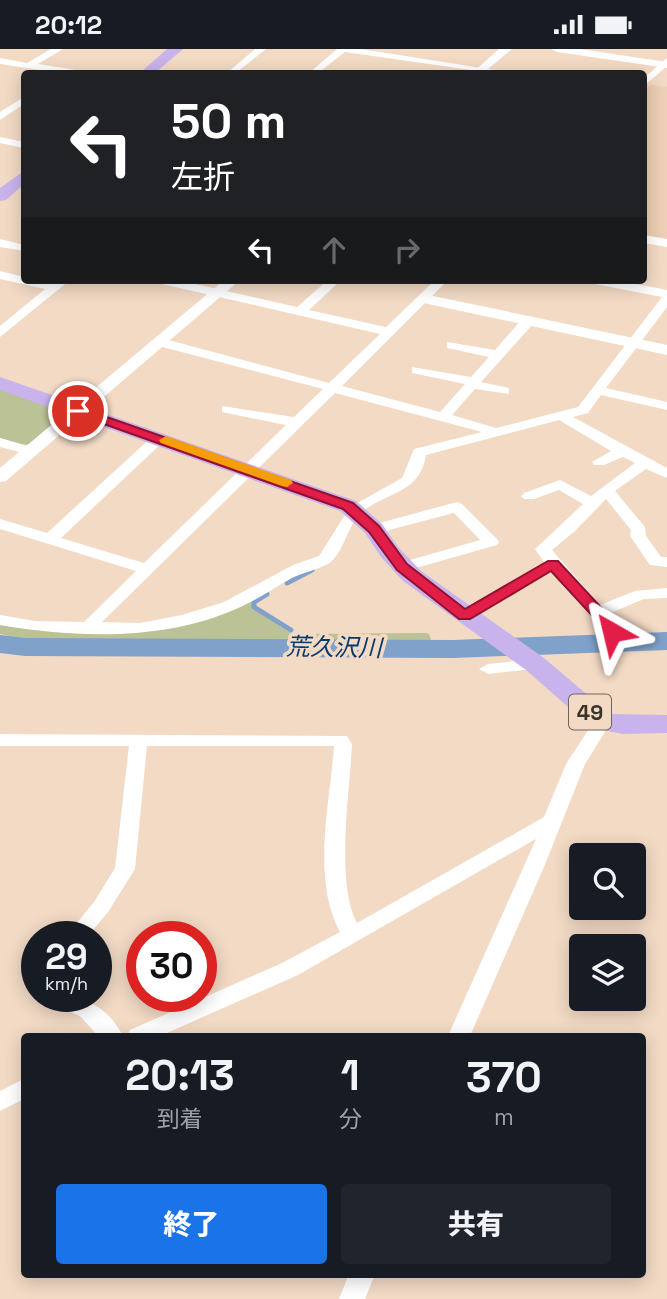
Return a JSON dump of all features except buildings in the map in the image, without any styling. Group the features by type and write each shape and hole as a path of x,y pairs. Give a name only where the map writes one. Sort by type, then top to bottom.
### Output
{"main road":[{"path":"150,70 176,49"},
{"path":"0,196 21,178"},
{"name":"49","path":"0,383 355,510 374,529 402,567 531,663 602,722 667,724"}],"street":[{"path":"28,66 58,49"},
{"path":"234,70 261,49"},
{"path":"317,70 342,49 468,70"},
{"path":"482,70 506,49"},
{"path":"557,49 666,62"},
{"path":"647,80 666,62 666,49"},
{"path":"2,63 51,70"},
{"path":"0,117 21,102"},
{"path":"0,141 21,144"},
{"path":"647,240 667,243"},
{"path":"0,243 21,247"},
{"path":"0,275 21,278"},
{"path":"0,333 59,284"},
{"path":"179,284 388,332"},
{"path":"0,477 228,284"},
{"path":"299,311 330,284"},
{"path":"87,628 438,284"},
{"path":"0,620 35,626 150,627 186,620 230,606 299,568 325,559 355,510 407,482 417,465 419,452 583,410 667,296 613,284"},
{"path":"424,299 667,350"},
{"path":"443,417 528,321"},
{"path":"160,342 488,429 493,433"},
{"path":"452,345 498,355"},
{"path":"417,370 504,391"},
{"path":"597,390 667,406"},
{"path":"227,409 295,422"},
{"path":"562,416 643,464 667,474"},
{"path":"50,539 159,438"},
{"path":"0,442 30,451"},
{"path":"599,462 621,451"},
{"path":"612,632 543,549 569,529 606,490 643,464"},
{"path":"529,496 560,484 592,503"},
{"path":"606,490 639,530 638,535 656,562 667,562"},
{"path":"374,529 457,507 491,543 402,567"},
{"path":"0,524 146,569"},
{"path":"464,615 553,564"},
{"path":"598,612 642,594 667,593"},
{"path":"488,669 531,663"},
{"path":"460,1033 585,743 602,722"},
{"path":"89,921 125,869 139,739"},
{"path":"0,740 341,740 342,784 334,865 345,923 352,934"},
{"path":"145,1033 275,977 552,821"},
{"path":"90,1012 109,1033"},
{"path":"0,1102 21,1090"},
{"path":"352,1299 360,1278"}],"shaded area":[{"path":"651,85 667,87 667,240 647,237 647,89"}],"green space":[{"path":"0,388 61,410 64,415 30,444 23,445 0,438"},
{"path":"254,599 252,608 293,634 425,633 429,634 431,640 449,642 91,641 21,639 0,634 0,625 33,630 144,631"}],"waterway":[{"path":"287,583 312,570"},
{"path":"267,594 254,602 254,607 291,630"},
{"name":"荒久沢川","path":"0,644 25,647 453,649 667,641"}],"slow traffic":[{"path":"166,440 287,483"}],"route":[{"path":"78,411 348,506 374,529 402,567 464,615 553,564 606,621 612,632"}]}
